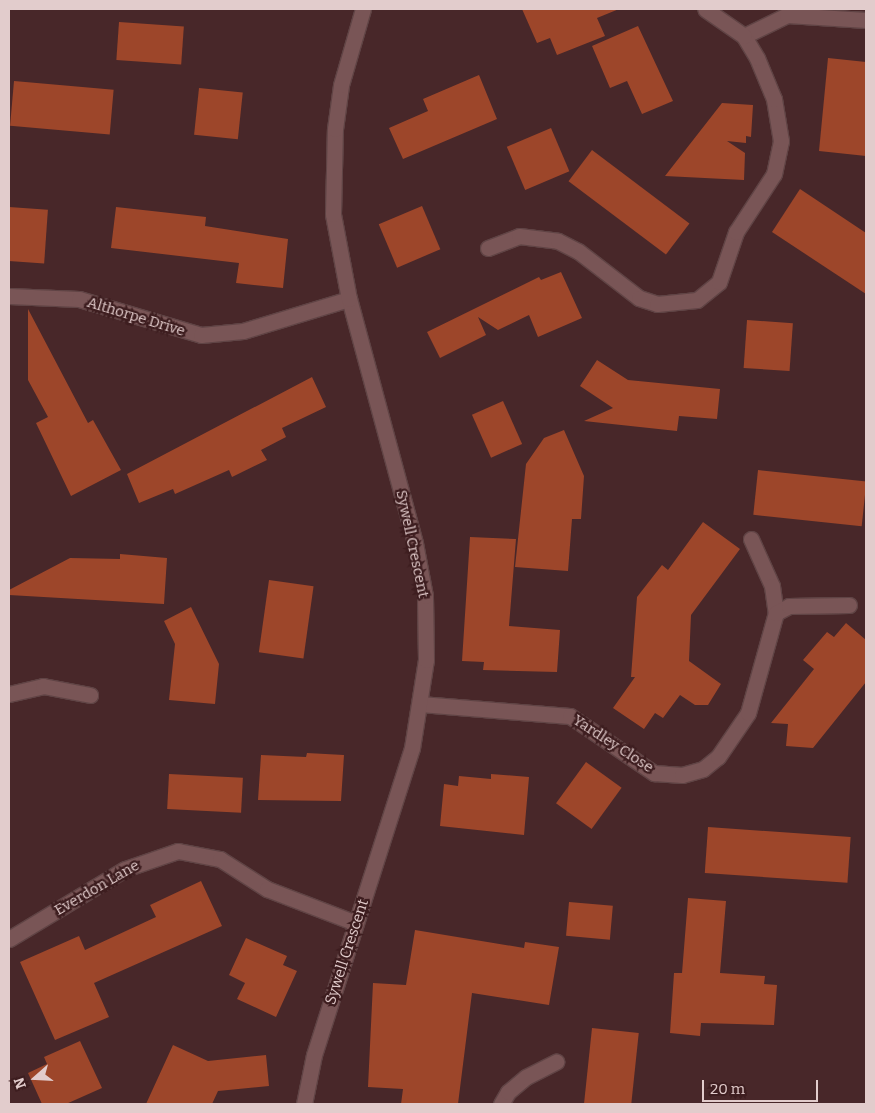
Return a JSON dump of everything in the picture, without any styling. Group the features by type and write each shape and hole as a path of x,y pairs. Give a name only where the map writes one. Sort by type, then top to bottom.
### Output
{"street":[{"name":"Sywell Crescent","path":"304,1104 314,1055 400,790 420,704 427,628 416,543 349,299 332,178 341,85 363,9"},
{"path":"488,248 519,236 539,236 578,250 616,283 648,301 686,304 709,293 723,274 736,232 774,174 781,141 768,78 744,36 705,9"},
{"path":"744,36 787,15 866,20"},
{"name":"Althorpe Drive","path":"9,296 79,299 201,335 242,331 349,299"},
{"path":"751,539 772,586 776,613 789,606 849,605"},
{"name":"Yardley Close","path":"420,704 570,716 654,773 682,775 703,769 718,757 748,713 776,613"},
{"path":"9,694 43,686 90,695"},
{"name":"Everdon Lane","path":"9,939 125,869 178,851 220,859 266,889 356,923"},
{"path":"501,1104 508,1092 526,1078 556,1062"}],"building":[{"path":"522,9 619,9 597,18 605,36 557,55 550,38 537,43"},
{"path":"119,22 184,27 181,64 116,60"},
{"path":"638,26 673,101 642,114 627,81 610,88 592,46"},
{"path":"828,58 866,62 866,156 819,151"},
{"path":"479,75 497,119 403,159 389,128 428,111 423,99"},
{"path":"14,81 114,90 110,135 10,126"},
{"path":"199,88 243,93 238,139 194,135"},
{"path":"722,103 753,105 751,137 746,136 746,143 727,141 745,153 744,180 665,176"},
{"path":"551,128 569,171 525,190 507,147"},
{"path":"592,150 689,223 666,255 569,181"},
{"path":"800,189 866,233 866,294 772,232"},
{"path":"422,206 440,249 397,268 379,224"},
{"path":"9,207 48,210 44,264 9,261"},
{"path":"116,207 206,217 205,226 288,239 283,288 236,283 239,263 111,248"},
{"path":"561,272 582,318 538,337 529,315 498,330 478,317 486,335 440,358 427,332 539,277 541,280"},
{"path":"28,309 88,423 93,420 121,470 71,496 36,423 48,417 28,380"},
{"path":"747,320 793,323 790,371 744,368"},
{"path":"597,360 628,380 720,389 717,419 679,416 677,431 584,421 613,408 580,386"},
{"path":"312,377 326,407 282,428 286,437 261,450 267,460 232,477 229,470 175,494 173,489 139,503 127,474"},
{"path":"503,401 522,444 491,458 472,415"},
{"path":"564,430 584,476 581,519 572,519 568,571 515,567 526,464 544,438"},
{"path":"758,470 866,481 862,526 753,515"},
{"path":"703,522 740,549 691,615 689,661 721,684 708,705 695,705 680,695 663,718 655,713 644,729 613,708 635,677 631,677 637,597 662,565 668,570"},
{"path":"470,537 516,539 509,626 560,630 557,672 483,670 484,662 462,661"},
{"path":"120,554 167,558 164,604 9,595 9,590 70,558 120,559"},
{"path":"269,580 314,586 303,659 259,652"},
{"path":"191,607 219,664 215,704 169,700 175,644 164,621"},
{"path":"846,623 866,640 866,682 813,748 786,746 788,724 771,723 814,669 803,660 827,632 834,637"},
{"path":"307,753 344,755 341,801 258,800 261,755 306,757"},
{"path":"586,762 622,788 592,829 556,803"},
{"path":"169,774 243,778 241,813 167,809"},
{"path":"491,774 529,777 524,835 440,826 444,784 458,786 459,776 491,779"},
{"path":"708,827 851,837 847,883 705,873"},
{"path":"201,881 222,926 94,983 109,1017 55,1040 20,962 79,936 85,950 156,917 150,905"},
{"path":"688,898 726,901 720,973 765,976 764,984 777,985 774,1025 701,1023 700,1036 670,1033 674,973 682,973"},
{"path":"569,902 613,906 610,940 566,936"},
{"path":"415,930 524,948 525,942 559,947 549,1005 472,993 458,1104 401,1104 403,1089 368,1087 373,983 406,985"},
{"path":"246,938 287,956 283,965 297,971 276,1017 237,999 245,983 229,975"},
{"path":"592,1028 639,1033 631,1104 584,1104"},
{"path":"80,1041 102,1088 66,1104 42,1104 28,1073 47,1064 44,1057"},
{"path":"173,1045 208,1061 266,1055 269,1086 218,1091 212,1104 146,1104"}]}
